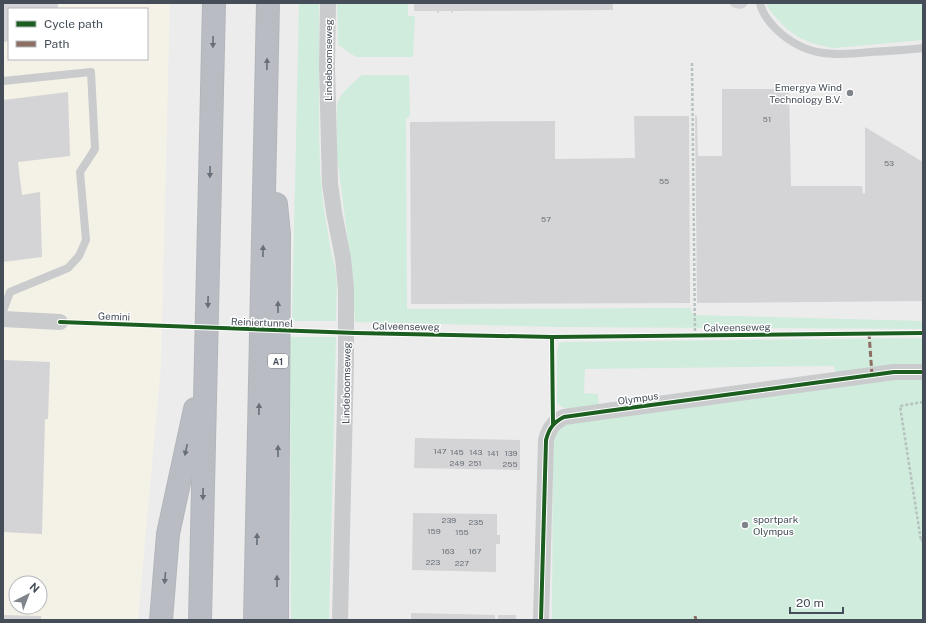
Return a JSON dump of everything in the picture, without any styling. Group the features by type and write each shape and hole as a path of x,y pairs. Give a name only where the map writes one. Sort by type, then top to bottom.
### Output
{"highway":[{"path":"200,620 214,3"},
{"name":"A1","path":"255,620 268,3"},
{"name":"A1","path":"266,103 279,234 277,620"},
{"path":"162,620 168,534 206,357"}],"street":[{"name":"Lindeboomseweg","path":"328,3 330,184 343,258 346,288 346,360 340,620"},
{"path":"3,319 60,322"},
{"name":"Olympus","path":"541,620 546,440 548,431 559,419 564,417 894,372 923,372"}],"lane":[{"path":"760,3 768,20 781,34 794,43 815,52 839,55 923,48"},
{"path":"3,81 91,72 95,149 80,172 86,240 79,256 68,268 10,292 3,311"}],"path":[{"path":"692,63 695,335"},
{"path":"923,402 900,406 921,541 923,540"}],"shaded area":[{"path":"3,3 170,3 161,365 138,620 3,620"}],"green space":[{"path":"299,3 319,3 320,169 323,203 337,284 336,321 292,321"},
{"path":"337,3 408,3 408,16 415,16 413,57 356,57 338,45"},
{"path":"767,3 923,3 923,40 835,48 824,46 804,40 788,30 767,6"},
{"path":"362,75 409,75 410,116 406,119 407,309 690,308 693,315 923,321 923,329 557,327 355,322 352,271 337,156 337,105 344,92"},
{"path":"290,337 336,337 329,620 291,620"},
{"name":"sportpark Olympus","path":"923,338 923,620 552,620 553,443 555,435 566,423 836,374 834,366 585,369 584,393 598,394 599,407 571,409 557,403 557,353 559,343"}],"building":[{"path":"3,3 58,3 58,8 8,8 8,41 4,42"},
{"path":"414,3 613,3 613,10 453,11 453,13 451,13 452,11 439,11 439,13 437,13 437,11 414,11"},
{"path":"729,3 749,3 744,8 739,9 732,7"},
{"path":"722,89 789,89 791,186 862,186 863,194 865,193 865,127 923,162 923,301 697,303 695,115 697,116 698,156 722,156"},
{"path":"68,92 70,156 18,162 22,195 40,192 42,257 3,262 3,100"},
{"path":"634,116 689,116 690,303 411,304 410,122 555,121 555,159 635,158"},
{"path":"3,360 50,362 48,419 45,419 42,534 3,532"},
{"path":"415,438 520,440 520,470 414,468"},
{"path":"413,513 497,514 497,535 500,535 500,544 496,544 496,572 412,570"},
{"path":"411,613 495,615 495,620 411,620"},
{"path":"3,615 41,616 41,620 3,620"},
{"path":"498,615 516,615 516,620 498,620"}],"marked path":[{"path":"869,333 872,375"},
{"path":"695,616 696,620"}],"cycle path":[{"name":"Gemini","path":"60,322 356,333 552,337"},
{"name":"Calveenseweg","path":"553,424 552,337 923,333"},
{"path":"541,620 546,440 550,429 560,419 564,417 894,372 923,372"}],"place":[{"name":"Emergya Wind Technology B.V.","path":"850,93"},
{"name":"sportpark Olympus","path":"745,525"}]}
